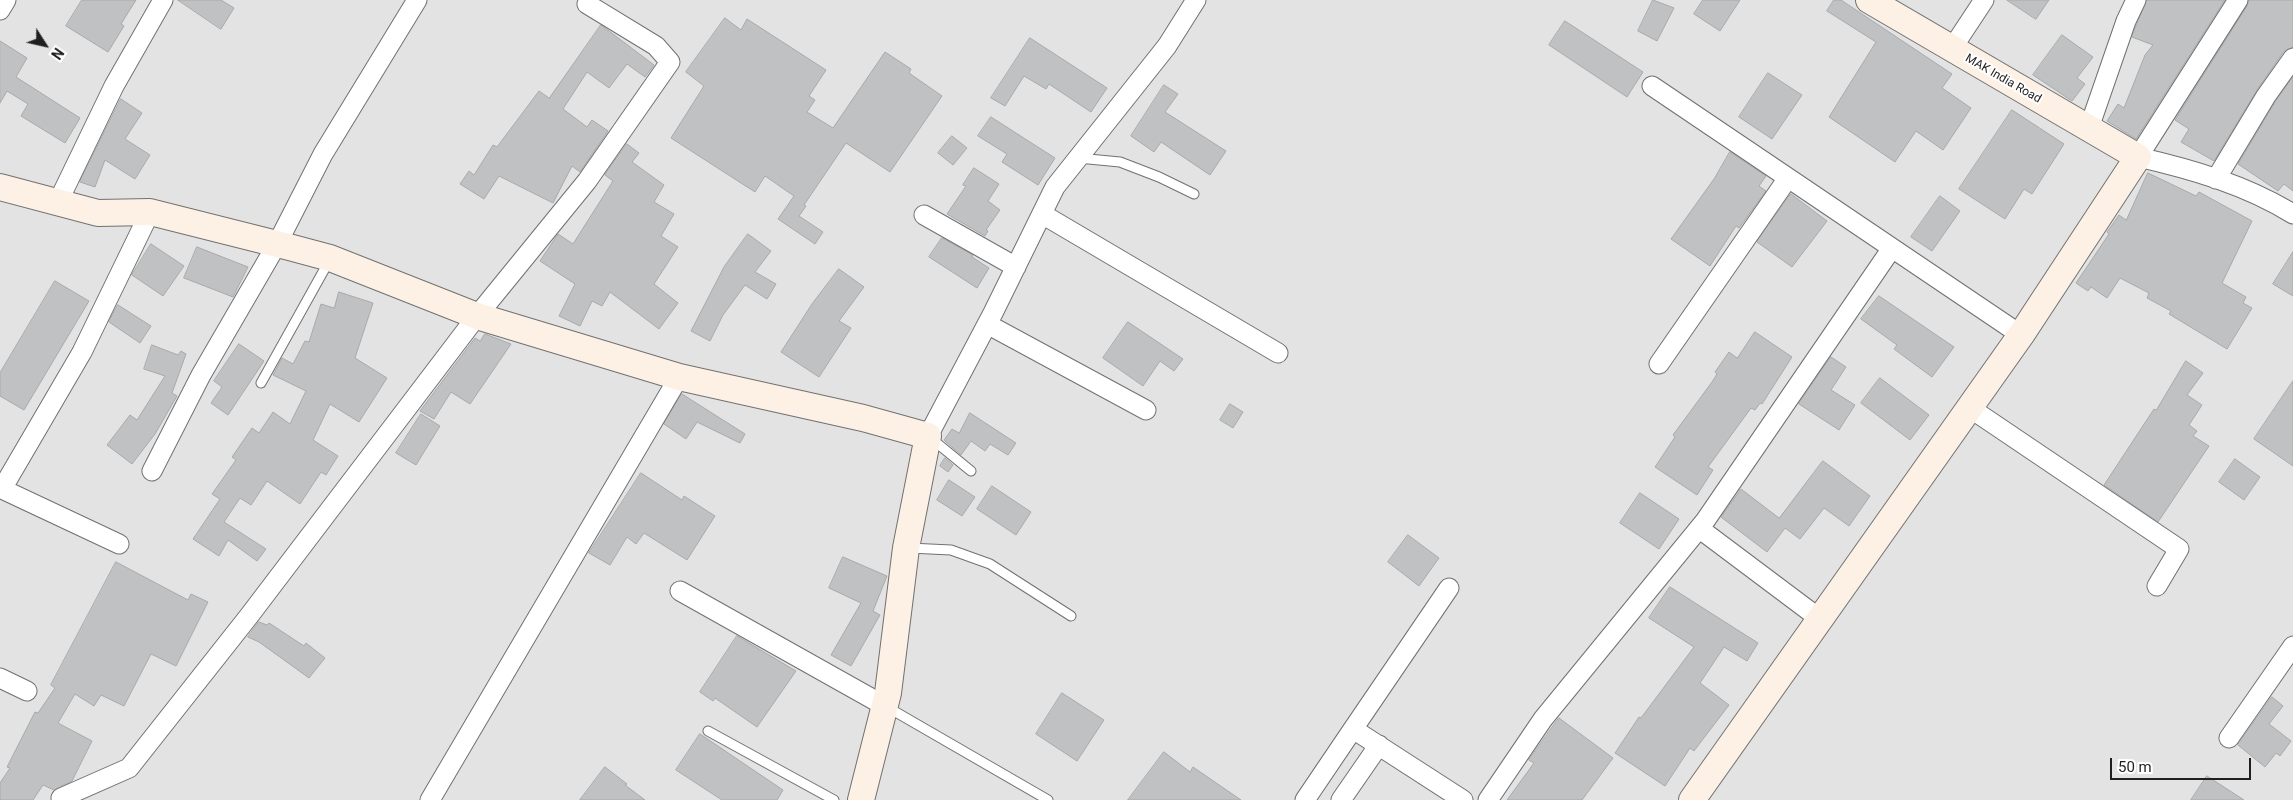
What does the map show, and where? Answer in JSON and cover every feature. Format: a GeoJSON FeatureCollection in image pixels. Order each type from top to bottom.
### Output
{"type":"FeatureCollection","features":[{"type":"Feature","properties":{"kind":"street"},"geometry":{"type":"LineString","coordinates":[[0,10],[6,0]]}},
{"type":"Feature","properties":{"kind":"street"},"geometry":{"type":"LineString","coordinates":[[58,202],[114,86],[162,0]]}},
{"type":"Feature","properties":{"kind":"street"},"geometry":{"type":"LineString","coordinates":[[152,471],[201,375],[277,244],[323,154],[417,0]]}},
{"type":"Feature","properties":{"kind":"street"},"geometry":{"type":"LineString","coordinates":[[61,798],[129,768],[249,616],[477,316],[587,181],[670,62],[656,46],[587,4],[589,0]]}},
{"type":"Feature","properties":{"kind":"street"},"geometry":{"type":"LineString","coordinates":[[862,800],[885,706],[906,548],[927,440],[1055,187],[1167,46],[1196,0]]}},
{"type":"Feature","properties":{"kind":"street","name":"MAK India Road"},"geometry":{"type":"LineString","coordinates":[[1869,0],[1951,50],[2138,158]]}},
{"type":"Feature","properties":{"kind":"street"},"geometry":{"type":"LineString","coordinates":[[1951,50],[1984,0]]}},
{"type":"Feature","properties":{"kind":"street"},"geometry":{"type":"LineString","coordinates":[[2089,128],[2126,21],[2136,0]]}},
{"type":"Feature","properties":{"kind":"street"},"geometry":{"type":"LineString","coordinates":[[1692,800],[2021,335],[2138,158],[2238,0]]}},
{"type":"Feature","properties":{"kind":"street"},"geometry":{"type":"LineString","coordinates":[[2216,179],[2266,96],[2293,58]]}},
{"type":"Feature","properties":{"kind":"street"},"geometry":{"type":"LineString","coordinates":[[1652,86],[2021,335]]}},
{"type":"Feature","properties":{"kind":"street"},"geometry":{"type":"LineString","coordinates":[[2138,158],[2184,168],[2216,179],[2278,205],[2293,214]]}},
{"type":"Feature","properties":{"kind":"street"},"geometry":{"type":"LineString","coordinates":[[1659,364],[1788,178]]}},
{"type":"Feature","properties":{"kind":"street"},"geometry":{"type":"LineString","coordinates":[[0,186],[98,213],[150,212],[330,258],[477,316],[679,377],[854,415],[927,440]]}},
{"type":"Feature","properties":{"kind":"street"},"geometry":{"type":"LineString","coordinates":[[119,544],[1,490],[82,352],[150,212]]}},
{"type":"Feature","properties":{"kind":"street"},"geometry":{"type":"LineString","coordinates":[[1042,214],[1278,353]]}},
{"type":"Feature","properties":{"kind":"street"},"geometry":{"type":"LineString","coordinates":[[924,215],[1016,267]]}},
{"type":"Feature","properties":{"kind":"street"},"geometry":{"type":"LineString","coordinates":[[1488,800],[1543,719],[1700,529],[1892,248]]}},
{"type":"Feature","properties":{"kind":"street"},"geometry":{"type":"LineString","coordinates":[[987,324],[1146,410]]}},
{"type":"Feature","properties":{"kind":"street"},"geometry":{"type":"LineString","coordinates":[[430,800],[679,377]]}},
{"type":"Feature","properties":{"kind":"street"},"geometry":{"type":"LineString","coordinates":[[1970,408],[2179,549],[2157,586]]}},
{"type":"Feature","properties":{"kind":"street"},"geometry":{"type":"LineString","coordinates":[[1700,529],[1820,619]]}},
{"type":"Feature","properties":{"kind":"street"},"geometry":{"type":"LineString","coordinates":[[1305,800],[1449,588]]}},
{"type":"Feature","properties":{"kind":"street"},"geometry":{"type":"LineString","coordinates":[[680,591],[885,706]]}},
{"type":"Feature","properties":{"kind":"street"},"geometry":{"type":"LineString","coordinates":[[2229,738],[2293,646]]}},
{"type":"Feature","properties":{"kind":"street"},"geometry":{"type":"LineString","coordinates":[[0,678],[27,691]]}},
{"type":"Feature","properties":{"kind":"street"},"geometry":{"type":"LineString","coordinates":[[1353,730],[1463,800]]}},
{"type":"Feature","properties":{"kind":"street"},"geometry":{"type":"LineString","coordinates":[[1342,800],[1379,745]]}},
{"type":"Feature","properties":{"kind":"lane"},"geometry":{"type":"LineString","coordinates":[[1078,158],[1120,162],[1159,176],[1194,194]]}},
{"type":"Feature","properties":{"kind":"lane"},"geometry":{"type":"LineString","coordinates":[[261,383],[330,258]]}},
{"type":"Feature","properties":{"kind":"lane"},"geometry":{"type":"LineString","coordinates":[[927,440],[938,444],[971,471]]}},
{"type":"Feature","properties":{"kind":"lane"},"geometry":{"type":"LineString","coordinates":[[906,548],[951,550],[990,564],[1071,616]]}},
{"type":"Feature","properties":{"kind":"lane"},"geometry":{"type":"LineString","coordinates":[[885,706],[1048,800]]}},
{"type":"Feature","properties":{"kind":"lane"},"geometry":{"type":"LineString","coordinates":[[708,731],[834,800]]}},
{"type":"Feature","properties":{"kind":"building"},"geometry":{"type":"Polygon","coordinates":[[[82,0],[136,0],[121,24],[124,26],[108,52],[66,26],[82,0]]]}},
{"type":"Feature","properties":{"kind":"building"},"geometry":{"type":"Polygon","coordinates":[[[178,0],[221,0],[234,8],[221,29],[178,0]]]}},
{"type":"Feature","properties":{"kind":"building"},"geometry":{"type":"Polygon","coordinates":[[[1653,0],[1674,8],[1657,41],[1638,31],[1653,0]]]}},
{"type":"Feature","properties":{"kind":"building"},"geometry":{"type":"Polygon","coordinates":[[[1703,0],[1740,0],[1720,31],[1694,14],[1703,0]]]}},
{"type":"Feature","properties":{"kind":"building"},"geometry":{"type":"Polygon","coordinates":[[[1834,0],[1841,0],[1952,74],[1942,88],[1971,108],[1943,150],[1916,131],[1895,162],[1829,117],[1876,42],[1827,11],[1834,0]]]}},
{"type":"Feature","properties":{"kind":"building"},"geometry":{"type":"Polygon","coordinates":[[[2007,0],[2049,0],[2036,19],[2007,0]]]}},
{"type":"Feature","properties":{"kind":"building"},"geometry":{"type":"Polygon","coordinates":[[[2147,0],[2225,0],[2136,139],[2107,121],[2118,104],[2124,108],[2145,55],[2153,45],[2132,37],[2147,0]]]}},
{"type":"Feature","properties":{"kind":"building"},"geometry":{"type":"Polygon","coordinates":[[[2249,0],[2293,0],[2293,47],[2284,51],[2257,90],[2214,161],[2181,142],[2189,129],[2175,120],[2249,0]]]}},
{"type":"Feature","properties":{"kind":"building"},"geometry":{"type":"Polygon","coordinates":[[[725,18],[741,30],[747,19],[826,70],[809,96],[815,100],[807,112],[833,128],[885,52],[911,69],[909,73],[942,96],[890,172],[846,143],[804,205],[806,206],[799,216],[823,232],[815,244],[778,219],[794,196],[765,176],[755,192],[671,138],[704,86],[686,72],[725,18]]]}},
{"type":"Feature","properties":{"kind":"building"},"geometry":{"type":"Polygon","coordinates":[[[1565,21],[1643,72],[1627,97],[1549,45],[1565,21]]]}},
{"type":"Feature","properties":{"kind":"building"},"geometry":{"type":"Polygon","coordinates":[[[601,25],[654,65],[645,77],[627,64],[609,88],[587,72],[563,109],[587,127],[592,120],[608,131],[580,172],[572,166],[553,203],[499,176],[484,199],[460,184],[469,171],[474,175],[493,145],[497,147],[539,91],[549,98],[601,25]]]}},
{"type":"Feature","properties":{"kind":"building"},"geometry":{"type":"Polygon","coordinates":[[[2062,35],[2093,57],[2077,78],[2085,84],[2072,101],[2033,75],[2062,35]]]}},
{"type":"Feature","properties":{"kind":"building"},"geometry":{"type":"Polygon","coordinates":[[[1030,38],[1107,88],[1091,112],[1049,84],[1046,89],[1024,76],[1005,106],[991,98],[1030,38]]]}},
{"type":"Feature","properties":{"kind":"building"},"geometry":{"type":"Polygon","coordinates":[[[0,41],[27,58],[16,77],[80,118],[65,143],[21,116],[28,104],[7,91],[0,103],[0,41]]]}},
{"type":"Feature","properties":{"kind":"building"},"geometry":{"type":"Polygon","coordinates":[[[1768,73],[1802,95],[1772,139],[1739,117],[1768,73]]]}},
{"type":"Feature","properties":{"kind":"building"},"geometry":{"type":"Polygon","coordinates":[[[2293,77],[2293,191],[2284,184],[2278,191],[2238,164],[2275,102],[2293,77]]]}},
{"type":"Feature","properties":{"kind":"building"},"geometry":{"type":"Polygon","coordinates":[[[1164,85],[1178,94],[1165,112],[1226,151],[1210,175],[1161,142],[1154,152],[1131,136],[1164,85]]]}},
{"type":"Feature","properties":{"kind":"building"},"geometry":{"type":"Polygon","coordinates":[[[121,99],[142,113],[125,139],[150,155],[135,179],[105,160],[95,187],[80,182],[121,99]]]}},
{"type":"Feature","properties":{"kind":"building"},"geometry":{"type":"Polygon","coordinates":[[[2012,110],[2064,144],[2032,194],[2024,189],[2005,219],[1959,189],[2012,110]]]}},
{"type":"Feature","properties":{"kind":"building"},"geometry":{"type":"Polygon","coordinates":[[[991,117],[1055,158],[1038,185],[1002,162],[1007,154],[978,136],[991,117]]]}},
{"type":"Feature","properties":{"kind":"building"},"geometry":{"type":"Polygon","coordinates":[[[952,136],[967,148],[953,165],[938,153],[952,136]]]}},
{"type":"Feature","properties":{"kind":"building"},"geometry":{"type":"Polygon","coordinates":[[[627,144],[639,153],[632,162],[664,185],[654,202],[674,214],[661,236],[678,247],[654,284],[678,303],[659,329],[610,292],[602,306],[592,301],[580,326],[559,316],[575,284],[540,261],[558,234],[573,244],[613,181],[605,175],[627,144]]]}},
{"type":"Feature","properties":{"kind":"building"},"geometry":{"type":"Polygon","coordinates":[[[1730,152],[1766,176],[1759,186],[1766,191],[1739,228],[1736,226],[1710,266],[1671,239],[1714,179],[1730,152]]]}},
{"type":"Feature","properties":{"kind":"building"},"geometry":{"type":"Polygon","coordinates":[[[974,168],[999,184],[988,201],[1000,210],[986,230],[988,231],[985,236],[947,214],[966,186],[963,185],[974,168]]]}},
{"type":"Feature","properties":{"kind":"building"},"geometry":{"type":"Polygon","coordinates":[[[2148,173],[2196,196],[2199,192],[2252,221],[2222,283],[2246,297],[2243,303],[2252,308],[2227,349],[2169,314],[2171,311],[2147,298],[2149,293],[2120,278],[2107,298],[2091,287],[2088,291],[2076,283],[2109,234],[2107,232],[2119,215],[2126,220],[2148,173]]]}},
{"type":"Feature","properties":{"kind":"building"},"geometry":{"type":"Polygon","coordinates":[[[1791,194],[1827,221],[1792,267],[1757,242],[1791,194]]]}},
{"type":"Feature","properties":{"kind":"building"},"geometry":{"type":"Polygon","coordinates":[[[1940,196],[1960,211],[1932,251],[1911,237],[1940,196]]]}},
{"type":"Feature","properties":{"kind":"building"},"geometry":{"type":"Polygon","coordinates":[[[748,234],[771,251],[755,272],[776,284],[767,299],[745,285],[723,315],[710,341],[691,331],[724,267],[748,234]]]}},
{"type":"Feature","properties":{"kind":"building"},"geometry":{"type":"Polygon","coordinates":[[[942,238],[973,255],[972,257],[989,268],[977,288],[929,257],[942,238]]]}},
{"type":"Feature","properties":{"kind":"building"},"geometry":{"type":"Polygon","coordinates":[[[151,244],[184,266],[163,296],[132,275],[151,244]]]}},
{"type":"Feature","properties":{"kind":"building"},"geometry":{"type":"Polygon","coordinates":[[[197,247],[248,267],[233,297],[184,278],[197,247]]]}},
{"type":"Feature","properties":{"kind":"building"},"geometry":{"type":"Polygon","coordinates":[[[2293,252],[2293,296],[2273,284],[2293,252]]]}},
{"type":"Feature","properties":{"kind":"building"},"geometry":{"type":"Polygon","coordinates":[[[839,269],[864,287],[839,321],[851,328],[819,377],[781,352],[812,304],[839,269]]]}},
{"type":"Feature","properties":{"kind":"building"},"geometry":{"type":"Polygon","coordinates":[[[55,281],[89,301],[24,410],[0,396],[0,373],[55,281]]]}},
{"type":"Feature","properties":{"kind":"building"},"geometry":{"type":"Polygon","coordinates":[[[339,292],[373,303],[355,358],[387,378],[359,422],[330,404],[313,440],[338,456],[326,475],[321,472],[300,504],[267,481],[251,505],[240,498],[224,522],[266,549],[257,561],[228,540],[219,556],[193,539],[220,499],[212,494],[236,460],[232,457],[252,428],[259,433],[273,412],[290,424],[306,391],[273,375],[282,358],[293,364],[305,341],[309,342],[321,304],[334,308],[339,292]]]}},
{"type":"Feature","properties":{"kind":"building"},"geometry":{"type":"Polygon","coordinates":[[[1879,296],[1954,347],[1932,377],[1894,349],[1897,345],[1861,319],[1879,296]]]}},
{"type":"Feature","properties":{"kind":"building"},"geometry":{"type":"Polygon","coordinates":[[[118,305],[151,326],[140,343],[109,322],[118,305]]]}},
{"type":"Feature","properties":{"kind":"building"},"geometry":{"type":"Polygon","coordinates":[[[1128,322],[1183,359],[1174,371],[1160,361],[1143,386],[1103,358],[1128,322]]]}},
{"type":"Feature","properties":{"kind":"building"},"geometry":{"type":"Polygon","coordinates":[[[1755,332],[1792,357],[1762,404],[1760,403],[1755,410],[1751,408],[1708,467],[1713,470],[1697,495],[1655,467],[1675,437],[1673,435],[1712,382],[1717,374],[1715,372],[1729,352],[1737,358],[1755,332]]]}},
{"type":"Feature","properties":{"kind":"building"},"geometry":{"type":"Polygon","coordinates":[[[485,334],[511,344],[470,404],[451,392],[434,419],[420,411],[475,338],[480,341],[485,334]]]}},
{"type":"Feature","properties":{"kind":"building"},"geometry":{"type":"Polygon","coordinates":[[[239,344],[264,361],[228,415],[211,403],[222,387],[214,381],[239,344]]]}},
{"type":"Feature","properties":{"kind":"building"},"geometry":{"type":"Polygon","coordinates":[[[152,345],[178,355],[181,351],[186,354],[172,393],[177,396],[155,434],[132,464],[107,445],[130,415],[137,420],[165,376],[144,369],[152,345]]]}},
{"type":"Feature","properties":{"kind":"building"},"geometry":{"type":"Polygon","coordinates":[[[1831,357],[1846,367],[1831,390],[1855,405],[1839,430],[1799,404],[1831,357]]]}},
{"type":"Feature","properties":{"kind":"building"},"geometry":{"type":"Polygon","coordinates":[[[2186,361],[2203,373],[2187,395],[2202,405],[2189,425],[2197,431],[2193,436],[2209,446],[2158,522],[2104,485],[2154,409],[2156,410],[2186,361]]]}},
{"type":"Feature","properties":{"kind":"building"},"geometry":{"type":"Polygon","coordinates":[[[1880,378],[1929,415],[1910,440],[1861,403],[1880,378]]]}},
{"type":"Feature","properties":{"kind":"building"},"geometry":{"type":"Polygon","coordinates":[[[2293,381],[2293,466],[2254,439],[2293,381]]]}},
{"type":"Feature","properties":{"kind":"building"},"geometry":{"type":"Polygon","coordinates":[[[682,394],[745,434],[740,443],[697,422],[686,439],[664,424],[682,394]]]}},
{"type":"Feature","properties":{"kind":"building"},"geometry":{"type":"Polygon","coordinates":[[[1230,404],[1243,412],[1233,428],[1220,420],[1230,404]]]}},
{"type":"Feature","properties":{"kind":"building"},"geometry":{"type":"Polygon","coordinates":[[[970,413],[1016,443],[1008,455],[990,444],[985,451],[971,441],[961,455],[944,440],[952,429],[959,433],[970,413]]]}},
{"type":"Feature","properties":{"kind":"building"},"geometry":{"type":"Polygon","coordinates":[[[421,414],[440,426],[416,465],[396,453],[421,414]]]}},
{"type":"Feature","properties":{"kind":"building"},"geometry":{"type":"Polygon","coordinates":[[[945,458],[953,465],[948,472],[940,466],[945,458]]]}},
{"type":"Feature","properties":{"kind":"building"},"geometry":{"type":"Polygon","coordinates":[[[2235,459],[2260,477],[2244,500],[2219,482],[2235,459]]]}},
{"type":"Feature","properties":{"kind":"building"},"geometry":{"type":"Polygon","coordinates":[[[1823,461],[1870,496],[1849,526],[1824,508],[1800,539],[1785,528],[1767,552],[1721,517],[1741,489],[1779,518],[1823,461]]]}},
{"type":"Feature","properties":{"kind":"building"},"geometry":{"type":"Polygon","coordinates":[[[641,473],[682,500],[684,496],[715,516],[687,560],[644,533],[636,544],[627,537],[610,565],[589,553],[641,473]]]}},
{"type":"Feature","properties":{"kind":"building"},"geometry":{"type":"Polygon","coordinates":[[[949,480],[975,497],[962,516],[937,500],[949,480]]]}},
{"type":"Feature","properties":{"kind":"building"},"geometry":{"type":"Polygon","coordinates":[[[992,486],[1031,512],[1016,535],[977,509],[992,486]]]}},
{"type":"Feature","properties":{"kind":"building"},"geometry":{"type":"Polygon","coordinates":[[[1640,493],[1679,519],[1659,549],[1620,523],[1640,493]]]}},
{"type":"Feature","properties":{"kind":"building"},"geometry":{"type":"Polygon","coordinates":[[[1408,535],[1439,558],[1419,586],[1388,562],[1408,535]]]}},
{"type":"Feature","properties":{"kind":"building"},"geometry":{"type":"Polygon","coordinates":[[[843,557],[887,576],[873,611],[880,615],[851,666],[831,655],[861,603],[829,588],[843,557]]]}},
{"type":"Feature","properties":{"kind":"building"},"geometry":{"type":"Polygon","coordinates":[[[116,562],[188,600],[191,594],[208,602],[176,666],[151,654],[124,706],[101,695],[94,706],[75,694],[58,723],[92,741],[72,781],[54,790],[43,785],[33,800],[0,800],[0,783],[10,768],[7,767],[35,712],[38,713],[55,688],[51,685],[116,562]]]}},
{"type":"Feature","properties":{"kind":"building"},"geometry":{"type":"Polygon","coordinates":[[[1670,587],[1758,643],[1747,661],[1724,647],[1700,683],[1729,705],[1694,751],[1690,748],[1665,786],[1615,753],[1639,717],[1641,718],[1694,647],[1649,618],[1670,587]]]}},
{"type":"Feature","properties":{"kind":"building"},"geometry":{"type":"Polygon","coordinates":[[[259,622],[267,625],[269,623],[304,646],[306,643],[325,658],[309,678],[259,642],[248,637],[259,622]]]}},
{"type":"Feature","properties":{"kind":"building"},"geometry":{"type":"Polygon","coordinates":[[[737,636],[796,671],[757,727],[715,698],[713,701],[700,692],[737,636]]]}},
{"type":"Feature","properties":{"kind":"building"},"geometry":{"type":"Polygon","coordinates":[[[1062,693],[1104,720],[1077,761],[1036,734],[1062,693]]]}},
{"type":"Feature","properties":{"kind":"building"},"geometry":{"type":"Polygon","coordinates":[[[2272,697],[2283,706],[2269,724],[2291,741],[2280,756],[2276,753],[2265,767],[2238,745],[2272,697]]]}},
{"type":"Feature","properties":{"kind":"building"},"geometry":{"type":"Polygon","coordinates":[[[1559,718],[1613,758],[1582,800],[1507,800],[1534,763],[1529,760],[1559,718]]]}},
{"type":"Feature","properties":{"kind":"building"},"geometry":{"type":"Polygon","coordinates":[[[700,734],[783,790],[777,800],[722,800],[676,770],[700,734]]]}},
{"type":"Feature","properties":{"kind":"building"},"geometry":{"type":"Polygon","coordinates":[[[1164,752],[1190,772],[1193,767],[1241,800],[1128,800],[1164,752]]]}},
{"type":"Feature","properties":{"kind":"building"},"geometry":{"type":"Polygon","coordinates":[[[605,767],[627,784],[625,785],[645,800],[580,800],[605,767]]]}},
{"type":"Feature","properties":{"kind":"building"},"geometry":{"type":"Polygon","coordinates":[[[2207,776],[2244,800],[2191,800],[2207,776]]]}}]}
